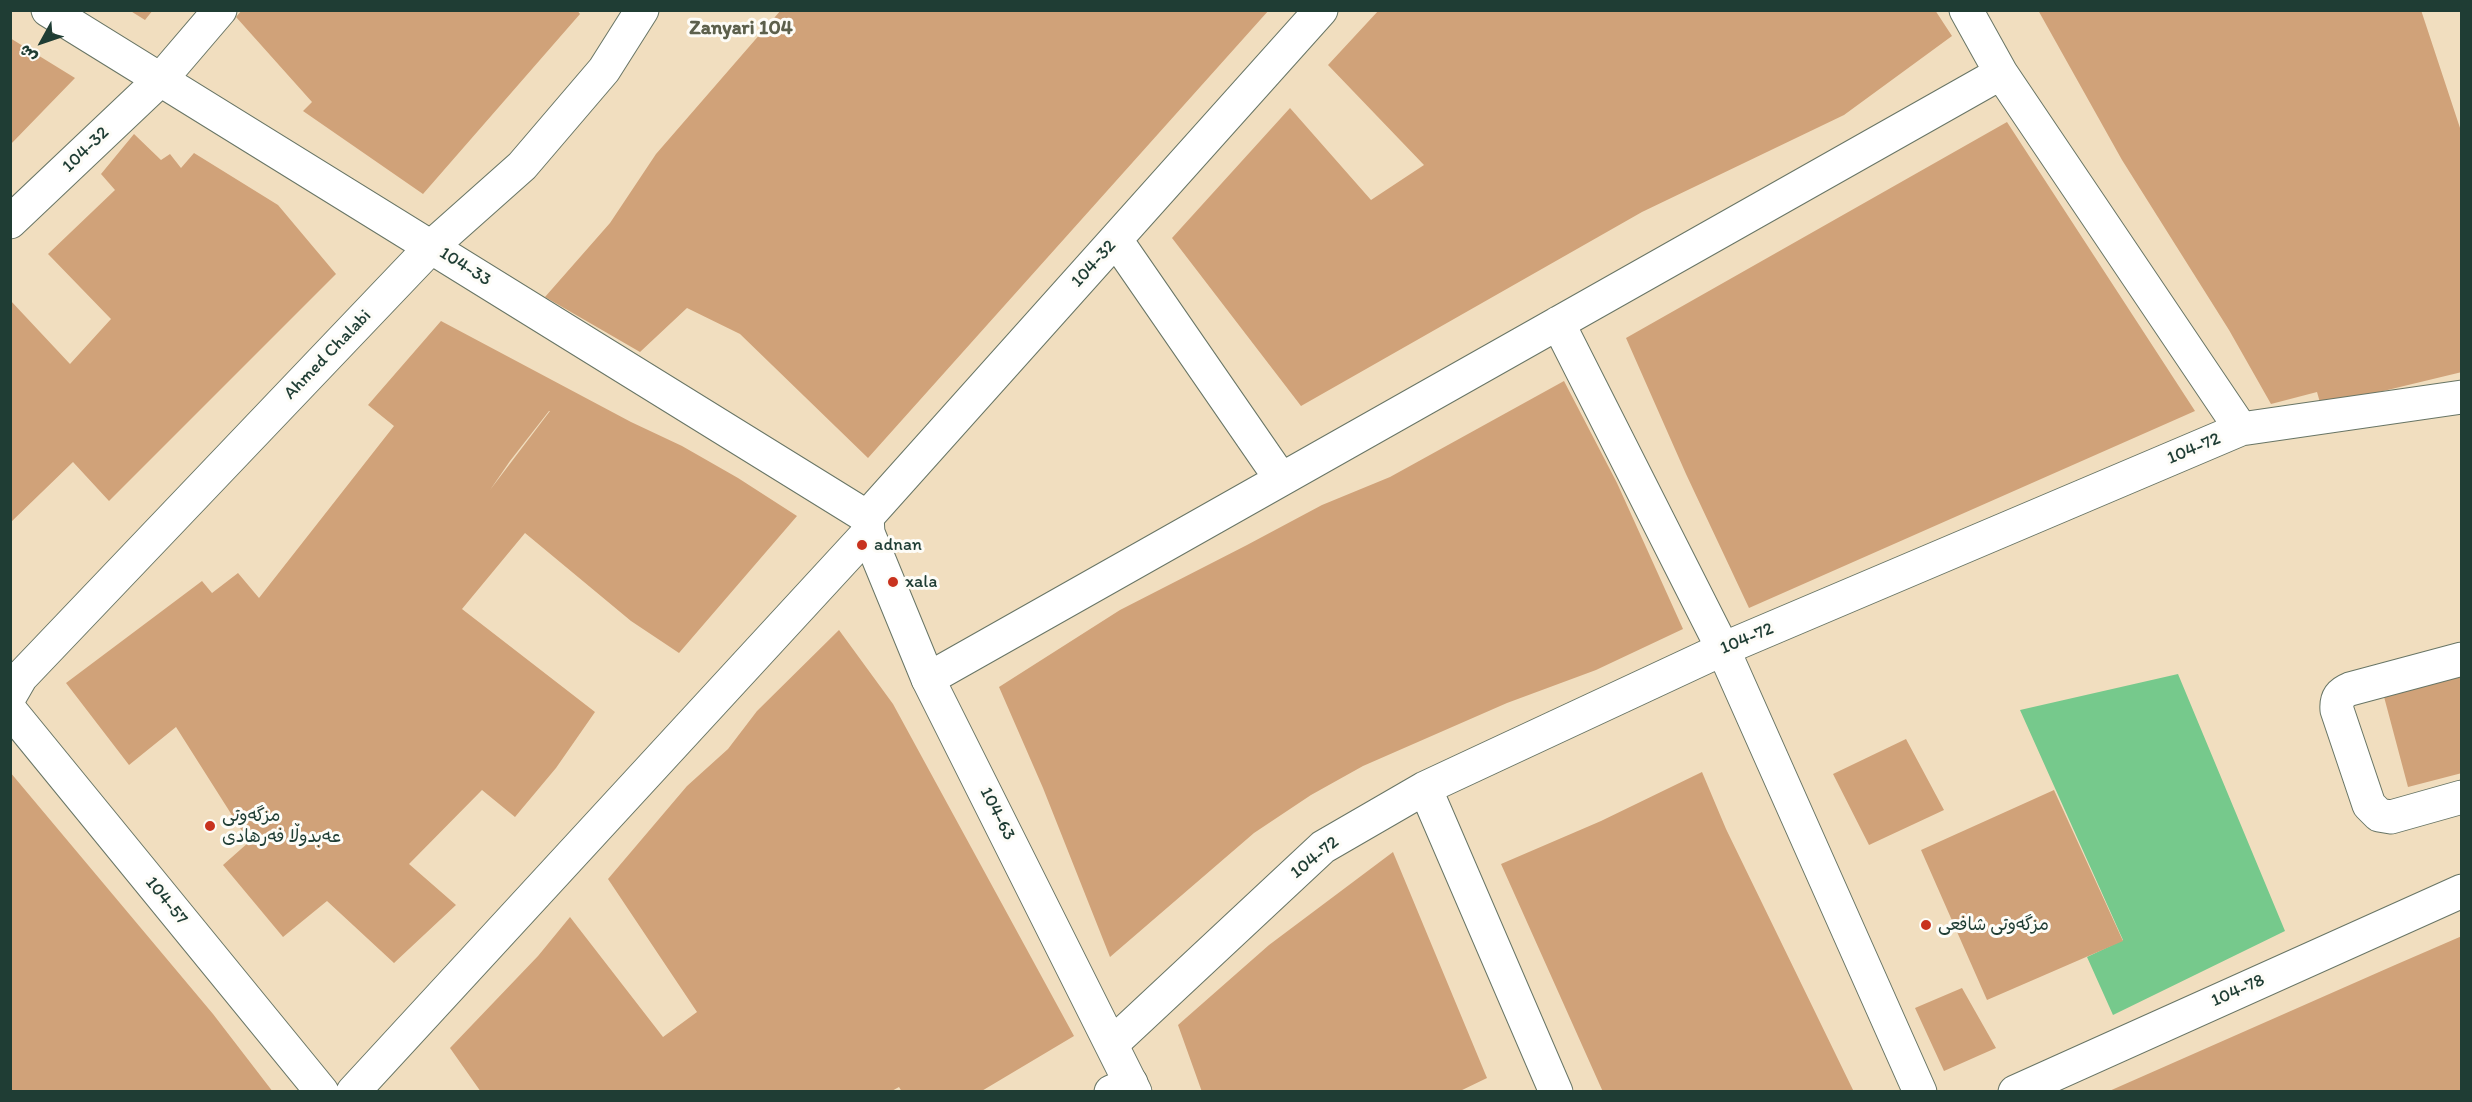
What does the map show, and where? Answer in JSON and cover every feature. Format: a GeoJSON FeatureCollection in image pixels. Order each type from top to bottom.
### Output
{"type":"FeatureCollection","features":[{"type":"Feature","properties":{"kind":"street","name":"104-33"},"geometry":{"type":"LineString","coordinates":[[48,10],[432,246],[867,525]]}},
{"type":"Feature","properties":{"kind":"street","name":"104-32"},"geometry":{"type":"LineString","coordinates":[[10,222],[161,79],[220,10]]}},
{"type":"Feature","properties":{"kind":"street","name":"Ahmed Chalabi"},"geometry":{"type":"LineString","coordinates":[[14,679],[432,246],[522,166],[604,70],[642,10]]}},
{"type":"Feature","properties":{"kind":"street","name":"104-32"},"geometry":{"type":"LineString","coordinates":[[353,1092],[867,525],[1321,10]]}},
{"type":"Feature","properties":{"kind":"street"},"geometry":{"type":"LineString","coordinates":[[1966,10],[2001,73],[2241,429]]}},
{"type":"Feature","properties":{"kind":"street"},"geometry":{"type":"LineString","coordinates":[[928,679],[2001,73]]}},
{"type":"Feature","properties":{"kind":"street"},"geometry":{"type":"LineString","coordinates":[[1116,240],[1281,479]]}},
{"type":"Feature","properties":{"kind":"street"},"geometry":{"type":"LineString","coordinates":[[1558,323],[1723,649],[1920,1092]]}},
{"type":"Feature","properties":{"kind":"street","name":"104-72"},"geometry":{"type":"LineString","coordinates":[[1113,1043],[1323,847],[1425,788],[1723,649],[2241,429],[2462,397]]}},
{"type":"Feature","properties":{"kind":"street","name":"104-63"},"geometry":{"type":"LineString","coordinates":[[867,525],[928,679],[1113,1043],[1126,1089]]}},
{"type":"Feature","properties":{"kind":"street"},"geometry":{"type":"LineString","coordinates":[[2462,659],[2350,689],[2339,696],[2337,703],[2337,710],[2369,805],[2379,815],[2391,817],[2462,797]]}},
{"type":"Feature","properties":{"kind":"street","name":"104-57"},"geometry":{"type":"LineString","coordinates":[[10,710],[322,1092]]}},
{"type":"Feature","properties":{"kind":"street"},"geometry":{"type":"LineString","coordinates":[[1425,788],[1549,1090]]}},
{"type":"Feature","properties":{"kind":"street","name":"104-78"},"geometry":{"type":"LineString","coordinates":[[2014,1092],[2462,891]]}},
{"type":"Feature","properties":{"kind":"green space"},"geometry":{"type":"Polygon","coordinates":[[[2178,674],[2285,931],[2113,1015],[2087,957],[2123,940],[2020,710],[2178,674]]]}},
{"type":"Feature","properties":{"kind":"building"},"geometry":{"type":"Polygon","coordinates":[[[129,10],[153,10],[145,20],[129,10]]]}},
{"type":"Feature","properties":{"kind":"building"},"geometry":{"type":"Polygon","coordinates":[[[242,10],[577,10],[580,14],[423,194],[303,111],[312,102],[236,17],[242,10]]]}},
{"type":"Feature","properties":{"kind":"building"},"geometry":{"type":"Polygon","coordinates":[[[781,10],[1269,10],[868,458],[740,334],[687,308],[640,352],[545,297],[610,223],[656,154],[781,10]]]}},
{"type":"Feature","properties":{"kind":"building"},"geometry":{"type":"Polygon","coordinates":[[[1379,10],[1935,10],[1952,36],[1844,115],[1642,212],[1301,406],[1172,238],[1290,108],[1371,200],[1424,165],[1328,65],[1379,10]]]}},
{"type":"Feature","properties":{"kind":"building"},"geometry":{"type":"Polygon","coordinates":[[[2038,10],[2421,10],[2462,134],[2462,372],[2321,406],[2317,392],[2271,404],[2229,330],[2122,160],[2038,10]]]}},
{"type":"Feature","properties":{"kind":"building"},"geometry":{"type":"Polygon","coordinates":[[[10,38],[75,78],[10,145],[10,38]]]}},
{"type":"Feature","properties":{"kind":"building"},"geometry":{"type":"Polygon","coordinates":[[[2007,122],[2195,411],[1749,608],[1626,338],[2007,122]]]}},
{"type":"Feature","properties":{"kind":"building"},"geometry":{"type":"Polygon","coordinates":[[[134,134],[161,160],[170,154],[181,168],[194,153],[278,205],[336,274],[109,501],[73,462],[10,523],[10,300],[70,364],[111,319],[48,254],[115,190],[101,174],[134,134]]]}},
{"type":"Feature","properties":{"kind":"building"},"geometry":{"type":"Polygon","coordinates":[[[441,321],[631,422],[682,446],[797,516],[679,653],[631,621],[525,533],[462,609],[595,712],[556,768],[515,817],[482,790],[409,864],[456,905],[394,963],[327,901],[283,937],[223,865],[249,842],[176,727],[129,765],[66,683],[202,581],[212,593],[238,573],[259,598],[394,426],[368,405],[441,321]],[[550,411],[510,461],[490,490],[550,411]]]}},
{"type":"Feature","properties":{"kind":"building"},"geometry":{"type":"Polygon","coordinates":[[[1564,381],[1617,483],[1683,629],[1596,670],[1507,703],[1363,766],[1311,795],[1254,833],[1110,957],[1043,788],[999,687],[1120,610],[1322,505],[1390,477],[1564,381]]]}},
{"type":"Feature","properties":{"kind":"building"},"geometry":{"type":"Polygon","coordinates":[[[839,630],[893,704],[1074,1036],[980,1092],[902,1092],[899,1087],[890,1092],[481,1092],[450,1048],[538,956],[570,917],[663,1037],[697,1012],[608,879],[687,786],[728,749],[757,711],[839,630]]]}},
{"type":"Feature","properties":{"kind":"building"},"geometry":{"type":"Polygon","coordinates":[[[2462,672],[2462,773],[2408,787],[2383,693],[2462,672]]]}},
{"type":"Feature","properties":{"kind":"building"},"geometry":{"type":"Polygon","coordinates":[[[1906,739],[1944,810],[1869,845],[1833,774],[1906,739]]]}},
{"type":"Feature","properties":{"kind":"building"},"geometry":{"type":"Polygon","coordinates":[[[10,772],[213,1014],[273,1092],[10,1092],[10,772]]]}},
{"type":"Feature","properties":{"kind":"building"},"geometry":{"type":"Polygon","coordinates":[[[1702,772],[1726,829],[1854,1092],[1603,1092],[1501,864],[1601,821],[1702,772]]]}},
{"type":"Feature","properties":{"kind":"building"},"geometry":{"type":"Polygon","coordinates":[[[2054,790],[2123,941],[1987,1000],[1921,850],[2054,790]]]}},
{"type":"Feature","properties":{"kind":"building"},"geometry":{"type":"Polygon","coordinates":[[[1393,852],[1487,1078],[1458,1092],[1202,1092],[1178,1025],[1269,945],[1393,852]]]}},
{"type":"Feature","properties":{"kind":"building"},"geometry":{"type":"Polygon","coordinates":[[[2462,936],[2462,1092],[2107,1092],[2395,965],[2462,936]]]}},
{"type":"Feature","properties":{"kind":"building"},"geometry":{"type":"Polygon","coordinates":[[[1962,988],[1996,1048],[1944,1071],[1915,1008],[1962,988]]]}},
{"type":"Feature","properties":{"kind":"place","name":"adnan"},"geometry":{"type":"Point","coordinates":[862,545]}},
{"type":"Feature","properties":{"kind":"place","name":"xala"},"geometry":{"type":"Point","coordinates":[893,582]}},
{"type":"Feature","properties":{"kind":"place","name":"مزگەوتی عەبدوڵا فەرهادی"},"geometry":{"type":"Point","coordinates":[210,826]}},
{"type":"Feature","properties":{"kind":"place","name":"مزگەوتی شافعی"},"geometry":{"type":"Point","coordinates":[1926,925]}},
{"type":"Feature","properties":{"kind":"district","name":"Zanyari 104"},"geometry":{"type":"Point","coordinates":[741,29]}}]}
